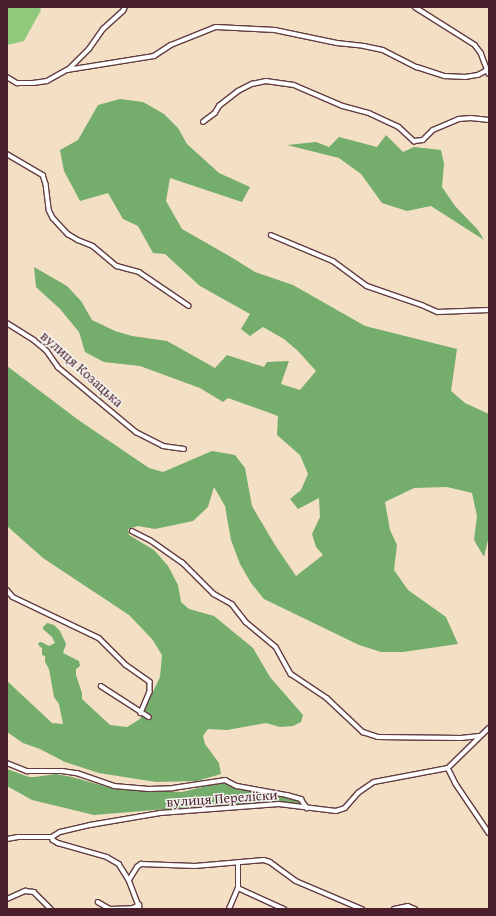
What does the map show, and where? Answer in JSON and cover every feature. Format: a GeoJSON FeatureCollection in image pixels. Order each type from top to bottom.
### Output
{"type":"FeatureCollection","features":[{"type":"Feature","properties":{"kind":"street"},"geometry":{"type":"LineString","coordinates":[[67,70],[88,49],[103,29],[123,11],[125,7]]}},
{"type":"Feature","properties":{"kind":"street"},"geometry":{"type":"LineString","coordinates":[[7,77],[17,83],[34,83],[47,80],[67,70],[154,56],[171,44],[216,26],[275,30],[337,43],[383,50],[417,67],[445,76],[465,77],[488,72],[481,53],[475,45],[415,7]]}},
{"type":"Feature","properties":{"kind":"street"},"geometry":{"type":"LineString","coordinates":[[204,122],[238,91],[252,84],[266,80],[294,85],[343,106],[369,113],[399,126],[414,141],[422,140],[433,130],[459,119],[471,118],[489,120]]}},
{"type":"Feature","properties":{"kind":"street"},"geometry":{"type":"LineString","coordinates":[[7,154],[43,175],[46,184],[49,210],[53,218],[68,234],[93,246],[117,266],[139,272],[190,306]]}},
{"type":"Feature","properties":{"kind":"street"},"geometry":{"type":"LineString","coordinates":[[271,235],[333,261],[366,286],[438,312],[489,310]]}},
{"type":"Feature","properties":{"kind":"street","name":"вулиця Козацька"},"geometry":{"type":"LineString","coordinates":[[7,323],[38,343],[54,359],[58,366],[136,432],[163,446],[184,449]]}},
{"type":"Feature","properties":{"kind":"street"},"geometry":{"type":"LineString","coordinates":[[132,531],[150,540],[182,562],[214,594],[232,604],[246,622],[276,647],[291,674],[327,698],[352,724],[363,732],[378,737],[456,738],[480,736]]}},
{"type":"Feature","properties":{"kind":"street"},"geometry":{"type":"LineString","coordinates":[[7,590],[14,596],[99,638],[126,665],[150,682],[150,692],[141,713]]}},
{"type":"Feature","properties":{"kind":"street"},"geometry":{"type":"LineString","coordinates":[[101,686],[149,717]]}},
{"type":"Feature","properties":{"kind":"street"},"geometry":{"type":"LineString","coordinates":[[489,728],[448,768],[456,784],[489,833]]}},
{"type":"Feature","properties":{"kind":"street"},"geometry":{"type":"LineString","coordinates":[[7,763],[27,771],[62,771],[76,773],[114,786],[149,789],[173,788],[225,780],[237,786],[288,795],[301,799],[307,808]]}},
{"type":"Feature","properties":{"kind":"street","name":"вулиця Переліски"},"geometry":{"type":"LineString","coordinates":[[52,837],[60,832],[90,825],[160,813],[279,804],[336,811],[345,808],[358,793],[374,782],[448,768]]}},
{"type":"Feature","properties":{"kind":"street"},"geometry":{"type":"LineString","coordinates":[[7,839],[52,837],[53,840],[58,843],[107,857],[115,861],[123,869],[129,880],[140,907],[110,908],[98,902]]}},
{"type":"Feature","properties":{"kind":"street"},"geometry":{"type":"LineString","coordinates":[[129,880],[137,867],[141,864],[195,866],[264,860],[270,862],[296,881],[362,909]]}},
{"type":"Feature","properties":{"kind":"street"},"geometry":{"type":"LineString","coordinates":[[229,909],[238,888],[238,863]]}},
{"type":"Feature","properties":{"kind":"street"},"geometry":{"type":"LineString","coordinates":[[238,888],[284,909]]}},
{"type":"Feature","properties":{"kind":"street"},"geometry":{"type":"LineString","coordinates":[[7,899],[25,891],[34,892],[51,909]]}},
{"type":"Feature","properties":{"kind":"street"},"geometry":{"type":"LineString","coordinates":[[394,909],[408,906],[415,909]]}},
{"type":"Feature","properties":{"kind":"green space"},"geometry":{"type":"Polygon","coordinates":[[[7,7],[40,7],[41,10],[24,41],[7,45],[7,7]]]}},
{"type":"Feature","properties":{"kind":"green space"},"geometry":{"type":"Polygon","coordinates":[[[120,99],[143,102],[164,114],[178,128],[187,144],[219,173],[250,187],[242,202],[170,178],[166,201],[182,229],[255,272],[293,285],[365,326],[457,349],[451,391],[465,403],[489,414],[489,536],[484,557],[474,540],[477,516],[472,493],[447,487],[414,488],[385,502],[390,530],[397,545],[394,570],[408,590],[446,617],[458,644],[403,652],[381,652],[359,645],[264,599],[251,583],[240,564],[231,540],[225,506],[214,487],[208,507],[193,521],[155,529],[138,526],[128,529],[129,535],[154,550],[168,566],[178,585],[181,602],[189,609],[214,616],[253,648],[270,677],[303,715],[301,722],[293,726],[280,727],[266,723],[227,730],[208,729],[203,736],[205,744],[219,763],[221,774],[197,781],[156,782],[99,773],[65,762],[40,749],[23,743],[7,732],[7,681],[52,723],[63,724],[59,704],[54,697],[49,669],[45,662],[45,656],[42,655],[42,648],[38,643],[41,642],[49,646],[55,643],[52,637],[43,629],[47,623],[54,625],[60,631],[66,644],[63,653],[79,661],[80,666],[76,669],[76,675],[82,693],[82,699],[110,725],[127,727],[140,719],[160,677],[162,655],[152,639],[129,615],[43,558],[7,526],[7,366],[77,419],[149,468],[163,472],[212,451],[235,455],[245,468],[252,506],[275,545],[296,576],[323,555],[316,547],[312,534],[320,517],[319,498],[298,509],[290,499],[301,490],[308,474],[300,455],[277,435],[278,416],[228,398],[223,402],[200,388],[140,366],[104,362],[85,352],[79,332],[60,309],[36,287],[34,267],[67,286],[81,301],[92,320],[115,331],[132,336],[167,341],[215,368],[227,355],[264,367],[267,362],[289,361],[281,384],[300,390],[316,371],[298,351],[284,339],[263,327],[250,336],[241,329],[250,314],[200,286],[165,254],[153,253],[138,226],[123,219],[108,193],[80,201],[64,171],[60,150],[78,140],[98,105],[120,99]]]}},
{"type":"Feature","properties":{"kind":"green space"},"geometry":{"type":"Polygon","coordinates":[[[386,135],[403,152],[414,147],[441,150],[444,164],[442,187],[455,206],[478,230],[484,240],[431,206],[407,211],[382,203],[361,174],[339,158],[287,145],[316,142],[329,147],[339,137],[377,147],[386,135]]]}},
{"type":"Feature","properties":{"kind":"green space"},"geometry":{"type":"Polygon","coordinates":[[[7,769],[29,777],[56,774],[115,789],[182,792],[223,782],[238,788],[299,799],[303,805],[282,803],[214,805],[94,815],[32,800],[7,786],[7,769]]]}}]}
